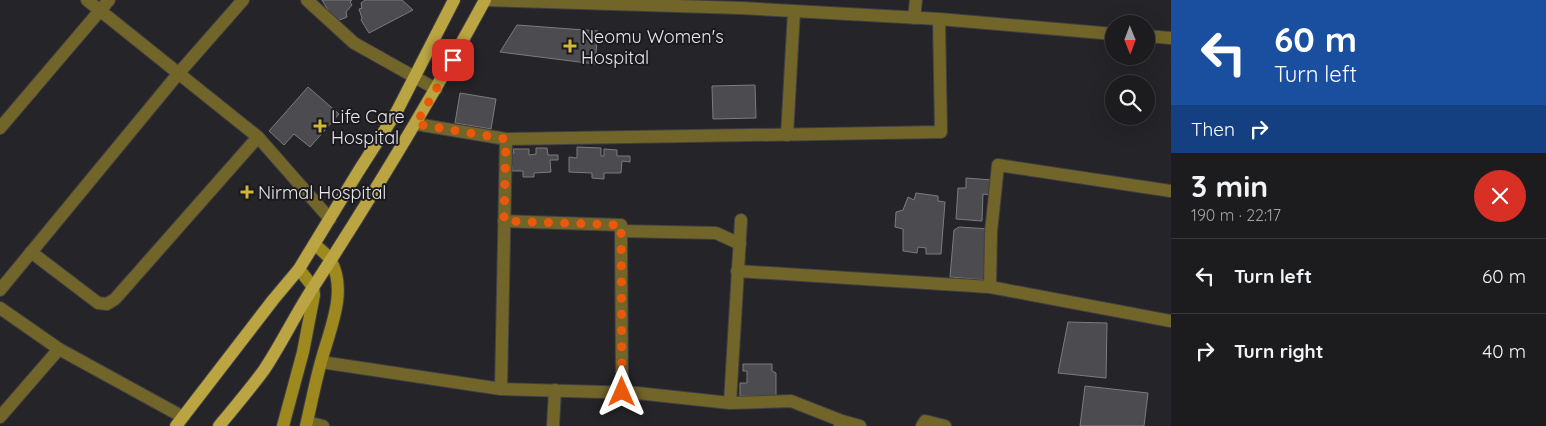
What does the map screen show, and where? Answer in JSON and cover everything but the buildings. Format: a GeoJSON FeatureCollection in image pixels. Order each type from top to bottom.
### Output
{"type":"FeatureCollection","features":[{"type":"Feature","properties":{"kind":"main road"},"geometry":{"type":"LineString","coordinates":[[180,422],[273,300],[299,270],[397,111],[454,0]]}},
{"type":"Feature","properties":{"kind":"main road"},"geometry":{"type":"LineString","coordinates":[[219,426],[263,372],[313,288],[416,124],[485,0]]}},
{"type":"Feature","properties":{"kind":"main road"},"geometry":{"type":"LineString","coordinates":[[306,424],[337,307],[337,281],[331,260],[315,245]]}},
{"type":"Feature","properties":{"kind":"main road"},"geometry":{"type":"LineString","coordinates":[[283,426],[303,352],[314,295],[313,288],[299,270]]}},
{"type":"Feature","properties":{"kind":"street"},"geometry":{"type":"LineString","coordinates":[[88,0],[258,137],[330,218]]}},
{"type":"Feature","properties":{"kind":"street"},"geometry":{"type":"LineString","coordinates":[[0,128],[109,0]]}},
{"type":"Feature","properties":{"kind":"street"},"geometry":{"type":"LineString","coordinates":[[0,290],[178,74],[243,0]]}},
{"type":"Feature","properties":{"kind":"street"},"geometry":{"type":"LineString","coordinates":[[307,0],[354,42],[436,89]]}},
{"type":"Feature","properties":{"kind":"street"},"geometry":{"type":"LineString","coordinates":[[485,0],[741,4],[794,11],[939,19],[1105,33]]}},
{"type":"Feature","properties":{"kind":"street"},"geometry":{"type":"LineString","coordinates":[[914,18],[916,0]]}},
{"type":"Feature","properties":{"kind":"street"},"geometry":{"type":"LineString","coordinates":[[787,135],[794,11]]}},
{"type":"Feature","properties":{"kind":"street"},"geometry":{"type":"LineString","coordinates":[[416,124],[506,139],[941,132],[939,19]]}},
{"type":"Feature","properties":{"kind":"street"},"geometry":{"type":"LineString","coordinates":[[1155,37],[1171,38]]}},
{"type":"Feature","properties":{"kind":"street"},"geometry":{"type":"LineString","coordinates":[[31,252],[98,303],[107,304],[115,299],[258,137]]}},
{"type":"Feature","properties":{"kind":"street"},"geometry":{"type":"LineString","coordinates":[[501,389],[506,139]]}},
{"type":"Feature","properties":{"kind":"street"},"geometry":{"type":"LineString","coordinates":[[990,287],[991,232],[998,165],[1171,191]]}},
{"type":"Feature","properties":{"kind":"street"},"geometry":{"type":"LineString","coordinates":[[730,403],[741,220]]}},
{"type":"Feature","properties":{"kind":"street"},"geometry":{"type":"LineString","coordinates":[[504,221],[621,225],[622,392]]}},
{"type":"Feature","properties":{"kind":"street"},"geometry":{"type":"LineString","coordinates":[[621,231],[716,233],[740,244]]}},
{"type":"Feature","properties":{"kind":"street"},"geometry":{"type":"LineString","coordinates":[[737,271],[990,287],[1052,304],[1171,322]]}},
{"type":"Feature","properties":{"kind":"street"},"geometry":{"type":"LineString","coordinates":[[0,308],[59,349],[180,422]]}},
{"type":"Feature","properties":{"kind":"street"},"geometry":{"type":"LineString","coordinates":[[0,416],[59,349]]}},
{"type":"Feature","properties":{"kind":"street"},"geometry":{"type":"LineString","coordinates":[[321,362],[501,389],[622,392],[730,403],[790,401],[841,424],[860,426]]}},
{"type":"Feature","properties":{"kind":"street"},"geometry":{"type":"LineString","coordinates":[[553,426],[555,390]]}},
{"type":"Feature","properties":{"kind":"street"},"geometry":{"type":"LineString","coordinates":[[922,426],[925,421],[945,426]]}},
{"type":"Feature","properties":{"kind":"street"},"geometry":{"type":"LineString","coordinates":[[306,424],[323,426]]}},
{"type":"Feature","properties":{"kind":"place","name":"Neomu Women's Hospital"},"geometry":{"type":"Point","coordinates":[570,46]}},
{"type":"Feature","properties":{"kind":"place","name":"Life Care Hospital"},"geometry":{"type":"Point","coordinates":[320,126]}},
{"type":"Feature","properties":{"kind":"place","name":"Nirmal Hospital"},"geometry":{"type":"Point","coordinates":[247,192]}},
{"type":"Feature","properties":{"kind":"route"},"geometry":{"type":"LineString","coordinates":[[453,60],[416,124],[506,139],[504,221],[621,225],[622,392]]}}]}
